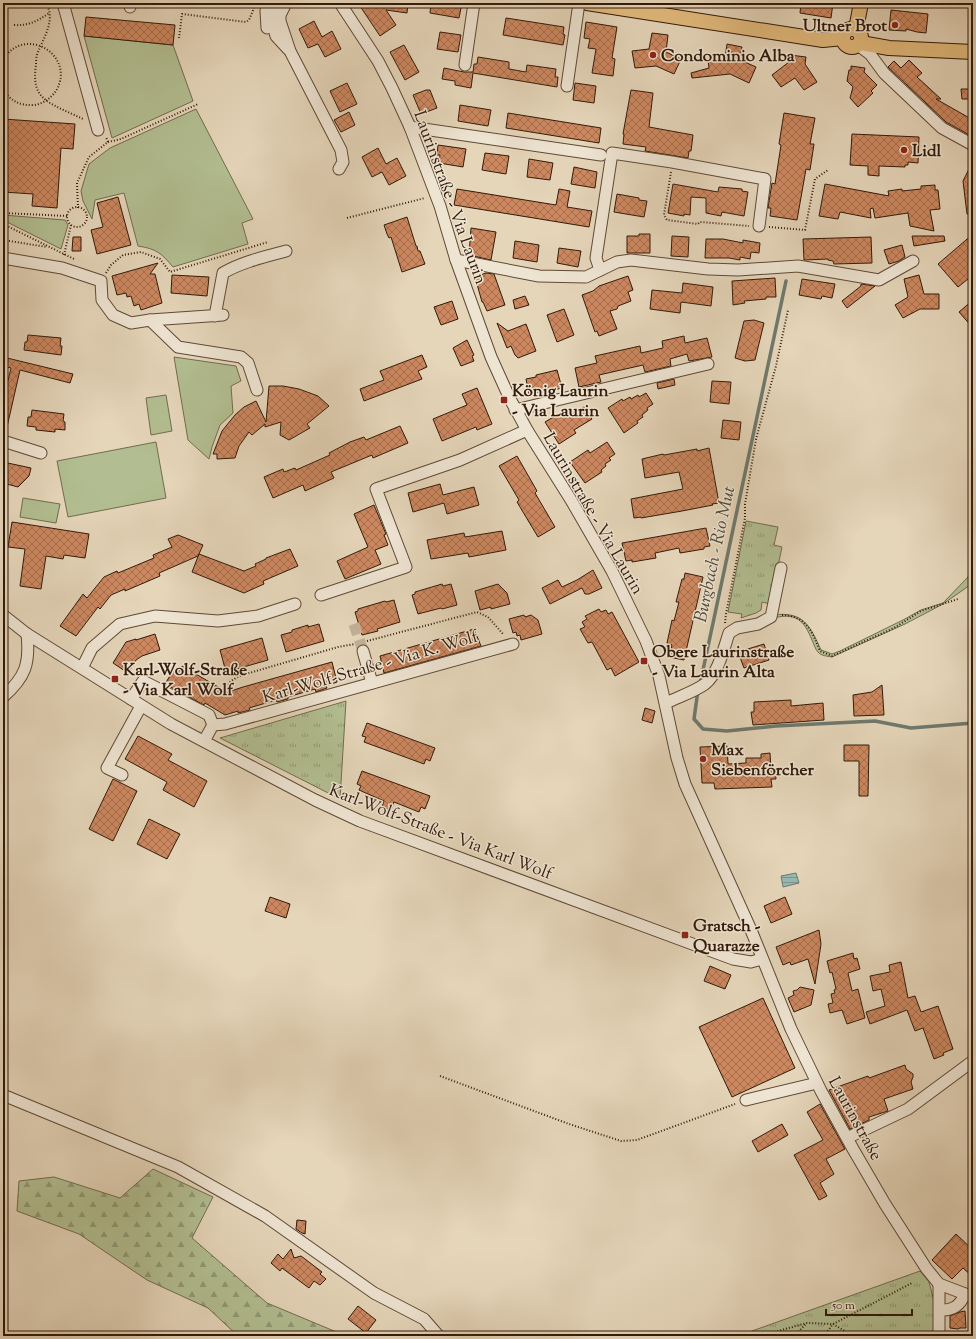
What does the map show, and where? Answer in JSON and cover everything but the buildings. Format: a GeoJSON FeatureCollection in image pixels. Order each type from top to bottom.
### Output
{"type":"FeatureCollection","features":[{"type":"Feature","properties":{"kind":"main road"},"geometry":{"type":"LineString","coordinates":[[587,3],[823,40],[843,38],[844,34],[851,29],[858,39],[889,48],[973,52]]}},
{"type":"Feature","properties":{"kind":"main road"},"geometry":{"type":"LineString","coordinates":[[858,39],[860,3]]}},
{"type":"Feature","properties":{"kind":"street"},"geometry":{"type":"LineString","coordinates":[[62,3],[98,130]]}},
{"type":"Feature","properties":{"kind":"street"},"geometry":{"type":"LineString","coordinates":[[267,3],[267,30]]}},
{"type":"Feature","properties":{"kind":"street"},"geometry":{"type":"LineString","coordinates":[[276,3],[272,22],[276,36],[290,51]]}},
{"type":"Feature","properties":{"kind":"street"},"geometry":{"type":"LineString","coordinates":[[286,3],[280,15],[280,22],[290,51],[341,150],[343,162],[339,169]]}},
{"type":"Feature","properties":{"kind":"street","name":"Laurinstraße - Via Laurin"},"geometry":{"type":"LineString","coordinates":[[340,3],[378,61],[410,127],[436,195],[456,260],[491,357],[515,410],[571,500],[612,571],[653,658],[666,702],[677,758],[685,784],[751,930],[762,959]]}},
{"type":"Feature","properties":{"kind":"street"},"geometry":{"type":"LineString","coordinates":[[465,65],[474,3]]}},
{"type":"Feature","properties":{"kind":"street"},"geometry":{"type":"LineString","coordinates":[[567,86],[579,3]]}},
{"type":"Feature","properties":{"kind":"street"},"geometry":{"type":"LineString","coordinates":[[858,39],[884,73],[942,128],[973,145]]}},
{"type":"Feature","properties":{"kind":"street"},"geometry":{"type":"LineString","coordinates":[[410,127],[601,155]]}},
{"type":"Feature","properties":{"kind":"street"},"geometry":{"type":"LineString","coordinates":[[600,270],[596,258],[612,154],[672,162],[765,179],[759,226]]}},
{"type":"Feature","properties":{"kind":"street"},"geometry":{"type":"LineString","coordinates":[[3,258],[62,268],[101,281],[102,300],[113,315],[131,323],[150,320],[219,315],[220,282],[223,273],[233,267],[286,251]]}},
{"type":"Feature","properties":{"kind":"street"},"geometry":{"type":"LineString","coordinates":[[456,260],[539,276],[586,277],[617,262],[631,260],[708,269],[738,270],[798,266],[879,280],[913,260]]}},
{"type":"Feature","properties":{"kind":"street"},"geometry":{"type":"LineString","coordinates":[[150,320],[178,347],[240,357],[248,363],[257,390]]}},
{"type":"Feature","properties":{"kind":"street"},"geometry":{"type":"LineString","coordinates":[[515,410],[708,364]]}},
{"type":"Feature","properties":{"kind":"street"},"geometry":{"type":"LineString","coordinates":[[321,595],[406,567],[376,489],[460,460],[527,430]]}},
{"type":"Feature","properties":{"kind":"street"},"geometry":{"type":"LineString","coordinates":[[3,440],[41,453]]}},
{"type":"Feature","properties":{"kind":"street"},"geometry":{"type":"LineString","coordinates":[[666,702],[705,684],[711,678],[721,658],[729,633],[737,628],[758,624],[771,617],[781,568]]}},
{"type":"Feature","properties":{"kind":"street"},"geometry":{"type":"LineString","coordinates":[[82,668],[92,648],[120,624],[155,616],[218,621],[258,616],[296,604]]}},
{"type":"Feature","properties":{"kind":"street","name":"Karl-Wolf-Straße - Via Karl Wolf"},"geometry":{"type":"LineString","coordinates":[[3,615],[27,634],[171,724],[315,800],[360,821],[733,959],[751,962],[762,959]]}},
{"type":"Feature","properties":{"kind":"street"},"geometry":{"type":"LineString","coordinates":[[3,697],[16,684],[28,662],[27,634]]}},
{"type":"Feature","properties":{"kind":"street","name":"Karl-Wolf-Straße - Via K. Wolf"},"geometry":{"type":"LineString","coordinates":[[213,725],[225,724],[513,644]]}},
{"type":"Feature","properties":{"kind":"street"},"geometry":{"type":"LineString","coordinates":[[363,651],[372,683]]}},
{"type":"Feature","properties":{"kind":"street"},"geometry":{"type":"LineString","coordinates":[[131,699],[143,681],[209,715],[213,725],[204,741]]}},
{"type":"Feature","properties":{"kind":"street"},"geometry":{"type":"LineString","coordinates":[[122,775],[107,768],[141,706]]}},
{"type":"Feature","properties":{"kind":"street","name":"Laurinstraße"},"geometry":{"type":"LineString","coordinates":[[762,959],[791,1029],[817,1083],[885,1204],[926,1268],[939,1284]]}},
{"type":"Feature","properties":{"kind":"street"},"geometry":{"type":"LineString","coordinates":[[847,1138],[908,1109],[973,1061]]}},
{"type":"Feature","properties":{"kind":"street"},"geometry":{"type":"LineString","coordinates":[[746,1100],[817,1083]]}},
{"type":"Feature","properties":{"kind":"street"},"geometry":{"type":"LineString","coordinates":[[3,1095],[178,1167],[265,1216],[374,1293],[424,1319],[438,1334]]}},
{"type":"Feature","properties":{"kind":"street"},"geometry":{"type":"LineString","coordinates":[[939,1336],[939,1284],[969,1295],[957,1306],[940,1310]]}},
{"type":"Feature","properties":{"kind":"path"},"geometry":{"type":"LineString","coordinates":[[46,3],[50,18],[48,30],[37,54],[34,80],[37,89],[47,101],[83,119],[86,124]]}},
{"type":"Feature","properties":{"kind":"path"},"geometry":{"type":"LineString","coordinates":[[179,38],[182,14],[246,22],[249,20],[256,3]]}},
{"type":"Feature","properties":{"kind":"path"},"geometry":{"type":"LineString","coordinates":[[14,25],[24,26],[36,22],[49,13]]}},
{"type":"Feature","properties":{"kind":"path"},"geometry":{"type":"LineString","coordinates":[[3,60],[11,50],[20,45],[31,44],[41,46],[50,51],[56,58],[60,67],[59,86],[47,101],[37,105],[26,106],[16,103],[8,97],[3,90]]}},
{"type":"Feature","properties":{"kind":"path"},"geometry":{"type":"LineString","coordinates":[[108,142],[121,139],[198,104]]}},
{"type":"Feature","properties":{"kind":"path"},"geometry":{"type":"LineString","coordinates":[[672,162],[664,215],[667,220],[698,224],[700,222],[805,230],[815,179],[828,170]]}},
{"type":"Feature","properties":{"kind":"path"},"geometry":{"type":"LineString","coordinates":[[347,218],[436,195]]}},
{"type":"Feature","properties":{"kind":"path"},"geometry":{"type":"LineString","coordinates":[[74,208],[82,208],[86,214],[86,221],[81,226],[74,227],[71,225],[67,216],[74,208]]}},
{"type":"Feature","properties":{"kind":"path"},"geometry":{"type":"LineString","coordinates":[[3,213],[67,216]]}},
{"type":"Feature","properties":{"kind":"path"},"geometry":{"type":"LineString","coordinates":[[3,224],[78,261]]}},
{"type":"Feature","properties":{"kind":"path"},"geometry":{"type":"LineString","coordinates":[[62,268],[71,225]]}},
{"type":"Feature","properties":{"kind":"path"},"geometry":{"type":"LineString","coordinates":[[3,240],[50,248]]}},
{"type":"Feature","properties":{"kind":"path"},"geometry":{"type":"LineString","coordinates":[[101,281],[111,265],[123,255],[141,252],[160,259],[170,272],[268,242]]}},
{"type":"Feature","properties":{"kind":"path"},"geometry":{"type":"LineString","coordinates":[[729,633],[725,628],[726,614],[745,518],[745,504],[756,439],[776,366],[788,310]]}},
{"type":"Feature","properties":{"kind":"path"},"geometry":{"type":"LineString","coordinates":[[771,617],[792,615],[802,621],[810,629],[820,651],[832,656],[894,628],[921,611],[958,599]]}},
{"type":"Feature","properties":{"kind":"path"},"geometry":{"type":"LineString","coordinates":[[440,1076],[569,1124],[621,1141],[637,1140],[746,1100]]}},
{"type":"Feature","properties":{"kind":"path"},"geometry":{"type":"LineString","coordinates":[[824,1336],[833,1324],[912,1283]]}},
{"type":"Feature","properties":{"kind":"path"},"geometry":{"type":"LineString","coordinates":[[794,1336],[807,1323]]}},
{"type":"Feature","properties":{"kind":"path"},"geometry":{"type":"LineString","coordinates":[[760,1336],[807,1323],[833,1324],[853,1336]]}},
{"type":"Feature","properties":{"kind":"green space"},"geometry":{"type":"Polygon","coordinates":[[[84,36],[173,45],[193,101],[112,138],[84,36]]]}},
{"type":"Feature","properties":{"kind":"green space"},"geometry":{"type":"Polygon","coordinates":[[[196,109],[253,219],[242,223],[248,244],[173,267],[158,252],[138,246],[124,193],[95,200],[92,219],[83,201],[81,191],[89,164],[110,148],[196,109]]]}},
{"type":"Feature","properties":{"kind":"green space"},"geometry":{"type":"Polygon","coordinates":[[[3,215],[65,220],[68,225],[61,249],[3,220],[3,215]]]}},
{"type":"Feature","properties":{"kind":"green space"},"geometry":{"type":"Polygon","coordinates":[[[174,357],[236,366],[241,381],[231,386],[233,413],[220,425],[209,459],[188,440],[174,357]]]}},
{"type":"Feature","properties":{"kind":"green space"},"geometry":{"type":"Polygon","coordinates":[[[166,395],[172,431],[151,435],[146,398],[166,395]]]}},
{"type":"Feature","properties":{"kind":"green space"},"geometry":{"type":"Polygon","coordinates":[[[156,442],[166,498],[68,517],[57,461],[156,442]]]}},
{"type":"Feature","properties":{"kind":"green space"},"geometry":{"type":"Polygon","coordinates":[[[23,498],[60,504],[56,523],[20,517],[23,498]]]}},
{"type":"Feature","properties":{"kind":"green space"},"geometry":{"type":"Polygon","coordinates":[[[746,521],[778,527],[774,545],[782,547],[770,604],[762,602],[761,610],[741,618],[742,614],[728,612],[746,521]]]}},
{"type":"Feature","properties":{"kind":"green space"},"geometry":{"type":"Polygon","coordinates":[[[973,562],[973,583],[943,604],[905,624],[832,657],[822,655],[818,652],[809,633],[803,623],[799,620],[789,616],[774,618],[773,615],[784,614],[799,618],[809,627],[821,650],[832,654],[921,610],[943,603],[968,577],[973,562]]]}},
{"type":"Feature","properties":{"kind":"green space"},"geometry":{"type":"Polygon","coordinates":[[[346,701],[340,799],[220,738],[346,701]]]}},
{"type":"Feature","properties":{"kind":"green space"},"geometry":{"type":"Polygon","coordinates":[[[153,1169],[213,1197],[192,1238],[267,1303],[346,1336],[238,1336],[208,1308],[147,1280],[79,1234],[17,1211],[19,1181],[54,1177],[120,1198],[153,1169]]]}},
{"type":"Feature","properties":{"kind":"green space"},"geometry":{"type":"Polygon","coordinates":[[[920,1271],[929,1282],[943,1336],[738,1336],[920,1271]]]}},
{"type":"Feature","properties":{"kind":"water"},"geometry":{"type":"Polygon","coordinates":[[[796,873],[799,883],[783,887],[781,876],[796,873]]]}},
{"type":"Feature","properties":{"kind":"waterway","name":"Burgbach - Rio Mut"},"geometry":{"type":"LineString","coordinates":[[700,684],[786,281]]}},
{"type":"Feature","properties":{"kind":"waterway","name":"Burgbach - Rio Mut"},"geometry":{"type":"LineString","coordinates":[[698,690],[694,719],[703,729],[727,731],[776,726],[875,721],[911,728],[973,723]]}},
{"type":"Feature","properties":{"kind":"tunnel"},"geometry":{"type":"LineString","coordinates":[[354,624],[363,651]]}},
{"type":"Feature","properties":{"kind":"place","name":"Ultner Brot"},"geometry":{"type":"Point","coordinates":[895,25]}},
{"type":"Feature","properties":{"kind":"place","name":"Condominio Alba"},"geometry":{"type":"Point","coordinates":[653,55]}},
{"type":"Feature","properties":{"kind":"place","name":"Lidl"},"geometry":{"type":"Point","coordinates":[904,150]}},
{"type":"Feature","properties":{"kind":"place","name":"König Laurin - Via Laurin"},"geometry":{"type":"Point","coordinates":[504,400]}},
{"type":"Feature","properties":{"kind":"place","name":"Obere Laurinstraße - Via Laurin Alta"},"geometry":{"type":"Point","coordinates":[644,661]}},
{"type":"Feature","properties":{"kind":"place","name":"Karl-Wolf-Straße - Via Karl Wolf"},"geometry":{"type":"Point","coordinates":[115,679]}},
{"type":"Feature","properties":{"kind":"place","name":"Max Siebenförcher"},"geometry":{"type":"Point","coordinates":[703,759]}},
{"type":"Feature","properties":{"kind":"place","name":"Gratsch - Quarazze"},"geometry":{"type":"Point","coordinates":[685,935]}}]}
